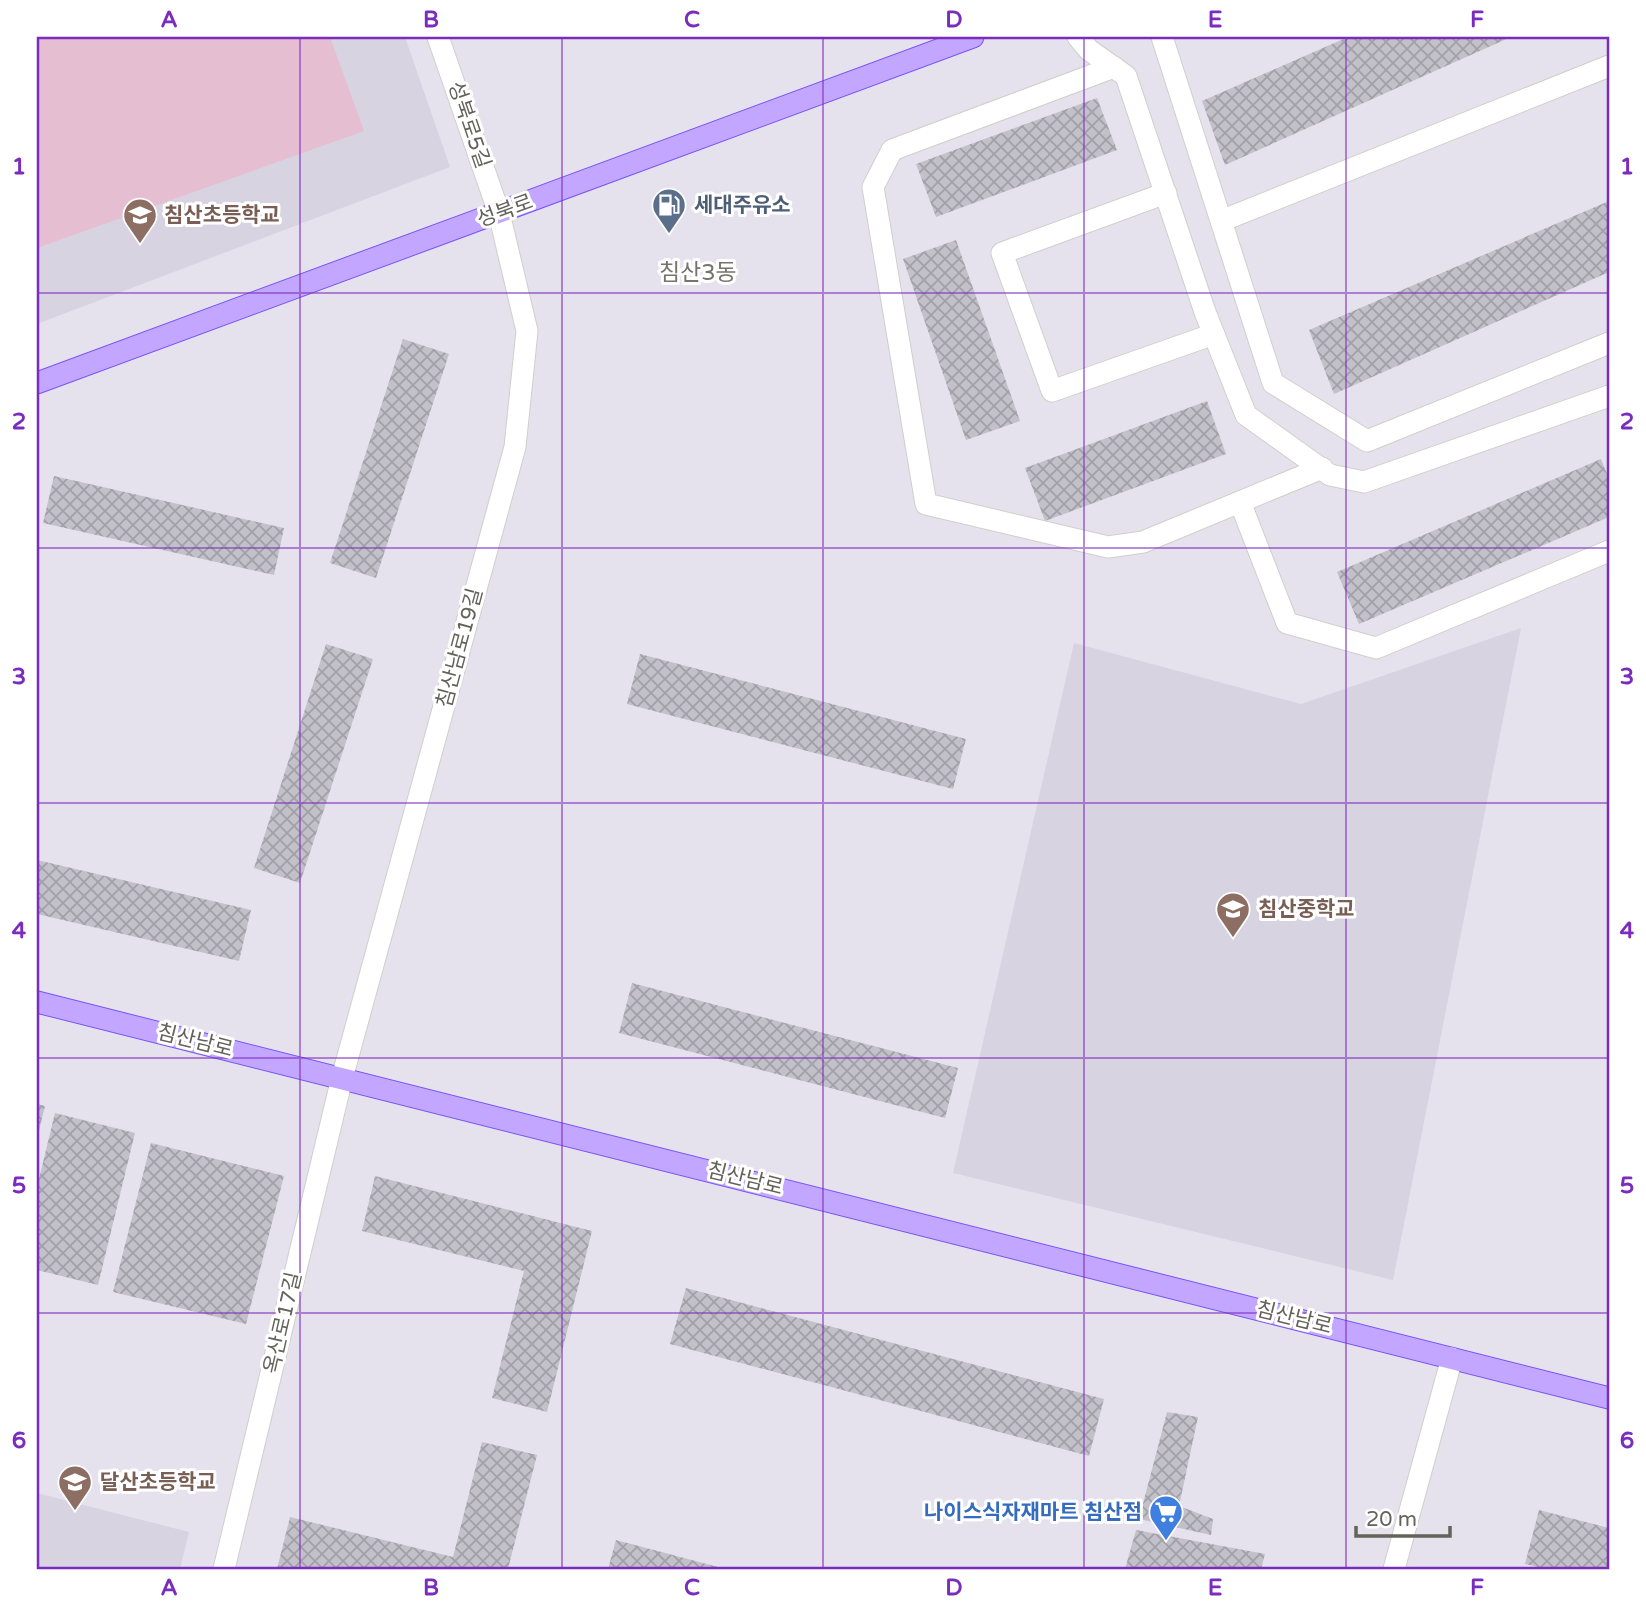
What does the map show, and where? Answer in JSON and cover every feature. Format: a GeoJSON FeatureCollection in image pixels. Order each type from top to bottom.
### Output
{"type":"FeatureCollection","features":[{"type":"Feature","properties":{"kind":"main road","name":"성북로"},"geometry":{"type":"LineString","coordinates":[[37,383],[973,37]]}},
{"type":"Feature","properties":{"kind":"main road","name":"침산남로"},"geometry":{"type":"LineString","coordinates":[[37,1002],[1609,1398]]}},
{"type":"Feature","properties":{"kind":"street","name":"성북로5길"},"geometry":{"type":"LineString","coordinates":[[438,37],[499,213]]}},
{"type":"Feature","properties":{"kind":"street"},"geometry":{"type":"LineString","coordinates":[[1078,37],[1089,50],[1126,76],[1214,334],[1246,415],[1330,475],[1364,482],[1609,396]]}},
{"type":"Feature","properties":{"kind":"street"},"geometry":{"type":"LineString","coordinates":[[1162,37],[1273,383],[1367,441],[1609,343]]}},
{"type":"Feature","properties":{"kind":"street"},"geometry":{"type":"LineString","coordinates":[[1221,221],[1609,66]]}},
{"type":"Feature","properties":{"kind":"street"},"geometry":{"type":"LineString","coordinates":[[1114,67],[892,150],[873,187],[926,504],[1108,547],[1143,542],[1322,468]]}},
{"type":"Feature","properties":{"kind":"street"},"geometry":{"type":"LineString","coordinates":[[1166,193],[1002,253],[1052,391],[1214,334]]}},
{"type":"Feature","properties":{"kind":"street","name":"침산남로19길"},"geometry":{"type":"LineString","coordinates":[[342,1077],[515,447],[527,331],[499,213]]}},
{"type":"Feature","properties":{"kind":"street"},"geometry":{"type":"LineString","coordinates":[[1240,502],[1287,623],[1376,648],[1609,551]]}},
{"type":"Feature","properties":{"kind":"street","name":"옥산로17길"},"geometry":{"type":"LineString","coordinates":[[224,1569],[342,1077]]}},
{"type":"Feature","properties":{"kind":"street"},"geometry":{"type":"LineString","coordinates":[[1394,1569],[1452,1358]]}},
{"type":"Feature","properties":{"kind":"shaded area","name":"침산초등학교"},"geometry":{"type":"Polygon","coordinates":[[[37,37],[405,37],[450,167],[37,324],[37,37]]]}},
{"type":"Feature","properties":{"kind":"shaded area"},"geometry":{"type":"Polygon","coordinates":[[[37,37],[330,37],[364,131],[37,248],[37,37]]]}},
{"type":"Feature","properties":{"kind":"shaded area","name":"침산중학교"},"geometry":{"type":"Polygon","coordinates":[[[1521,628],[1393,1280],[953,1173],[1074,643],[1301,704],[1521,628]]]}},
{"type":"Feature","properties":{"kind":"shaded area","name":"달산초등학교"},"geometry":{"type":"Polygon","coordinates":[[[37,1493],[189,1532],[180,1569],[37,1569],[37,1493]]]}},
{"type":"Feature","properties":{"kind":"building"},"geometry":{"type":"Polygon","coordinates":[[[1348,37],[1511,37],[1225,165],[1202,101],[1348,37]]]}},
{"type":"Feature","properties":{"kind":"building"},"geometry":{"type":"Polygon","coordinates":[[[1097,98],[1117,150],[936,217],[916,164],[1097,98]]]}},
{"type":"Feature","properties":{"kind":"building"},"geometry":{"type":"Polygon","coordinates":[[[1609,201],[1609,272],[1334,394],[1309,330],[1609,201]]]}},
{"type":"Feature","properties":{"kind":"building"},"geometry":{"type":"Polygon","coordinates":[[[956,240],[1020,421],[966,440],[903,259],[956,240]]]}},
{"type":"Feature","properties":{"kind":"building"},"geometry":{"type":"Polygon","coordinates":[[[403,339],[449,354],[376,578],[330,563],[403,339]]]}},
{"type":"Feature","properties":{"kind":"building"},"geometry":{"type":"Polygon","coordinates":[[[1207,401],[1226,454],[1045,521],[1025,468],[1207,401]]]}},
{"type":"Feature","properties":{"kind":"building"},"geometry":{"type":"Polygon","coordinates":[[[1601,459],[1609,479],[1609,517],[1359,624],[1337,572],[1601,459]]]}},
{"type":"Feature","properties":{"kind":"building"},"geometry":{"type":"Polygon","coordinates":[[[54,476],[284,528],[274,575],[43,523],[54,476]]]}},
{"type":"Feature","properties":{"kind":"building"},"geometry":{"type":"Polygon","coordinates":[[[326,644],[373,659],[300,883],[254,868],[326,644]]]}},
{"type":"Feature","properties":{"kind":"building"},"geometry":{"type":"Polygon","coordinates":[[[640,654],[966,739],[953,789],[627,704],[640,654]]]}},
{"type":"Feature","properties":{"kind":"building"},"geometry":{"type":"Polygon","coordinates":[[[37,860],[251,910],[239,961],[37,914],[37,860]]]}},
{"type":"Feature","properties":{"kind":"building"},"geometry":{"type":"Polygon","coordinates":[[[632,983],[958,1068],[945,1118],[619,1033],[632,983]]]}},
{"type":"Feature","properties":{"kind":"building"},"geometry":{"type":"Polygon","coordinates":[[[37,1104],[45,1106],[38,1135],[37,1135],[37,1104]]]}},
{"type":"Feature","properties":{"kind":"building"},"geometry":{"type":"Polygon","coordinates":[[[55,1113],[135,1133],[98,1285],[37,1270],[37,1187],[55,1113]]]}},
{"type":"Feature","properties":{"kind":"building"},"geometry":{"type":"Polygon","coordinates":[[[151,1143],[284,1176],[246,1324],[113,1292],[151,1143]]]}},
{"type":"Feature","properties":{"kind":"building"},"geometry":{"type":"Polygon","coordinates":[[[375,1176],[592,1231],[547,1412],[492,1398],[524,1271],[362,1231],[375,1176]]]}},
{"type":"Feature","properties":{"kind":"building"},"geometry":{"type":"Polygon","coordinates":[[[686,1288],[1104,1399],[1089,1456],[670,1344],[686,1288]]]}},
{"type":"Feature","properties":{"kind":"building"},"geometry":{"type":"Polygon","coordinates":[[[1167,1412],[1198,1417],[1179,1506],[1213,1519],[1211,1535],[1139,1519],[1167,1412]]]}},
{"type":"Feature","properties":{"kind":"building"},"geometry":{"type":"Polygon","coordinates":[[[482,1442],[537,1455],[508,1569],[277,1569],[290,1517],[453,1557],[482,1442]]]}},
{"type":"Feature","properties":{"kind":"building"},"geometry":{"type":"Polygon","coordinates":[[[1539,1510],[1609,1528],[1609,1569],[1546,1569],[1525,1564],[1539,1510]]]}},
{"type":"Feature","properties":{"kind":"building","name":"나이스식자재마트 침산점"},"geometry":{"type":"Polygon","coordinates":[[[1136,1530],[1265,1554],[1261,1569],[1125,1569],[1136,1530]]]}},
{"type":"Feature","properties":{"kind":"building"},"geometry":{"type":"Polygon","coordinates":[[[616,1540],[722,1568],[608,1569],[616,1540]]]}},
{"type":"Feature","properties":{"kind":"place","name":"세대주유소"},"geometry":{"type":"Point","coordinates":[669,235]}},
{"type":"Feature","properties":{"kind":"place","name":"침산초등학교"},"geometry":{"type":"Point","coordinates":[140,245]}},
{"type":"Feature","properties":{"kind":"place","name":"침산중학교"},"geometry":{"type":"Point","coordinates":[1233,939]}},
{"type":"Feature","properties":{"kind":"place","name":"달산초등학교"},"geometry":{"type":"Point","coordinates":[75,1512]}},
{"type":"Feature","properties":{"kind":"place","name":"나이스식자재마트 침산점"},"geometry":{"type":"Point","coordinates":[1166,1542]}},
{"type":"Feature","properties":{"kind":"district","name":"침산3동"},"geometry":{"type":"Point","coordinates":[698,273]}}]}
